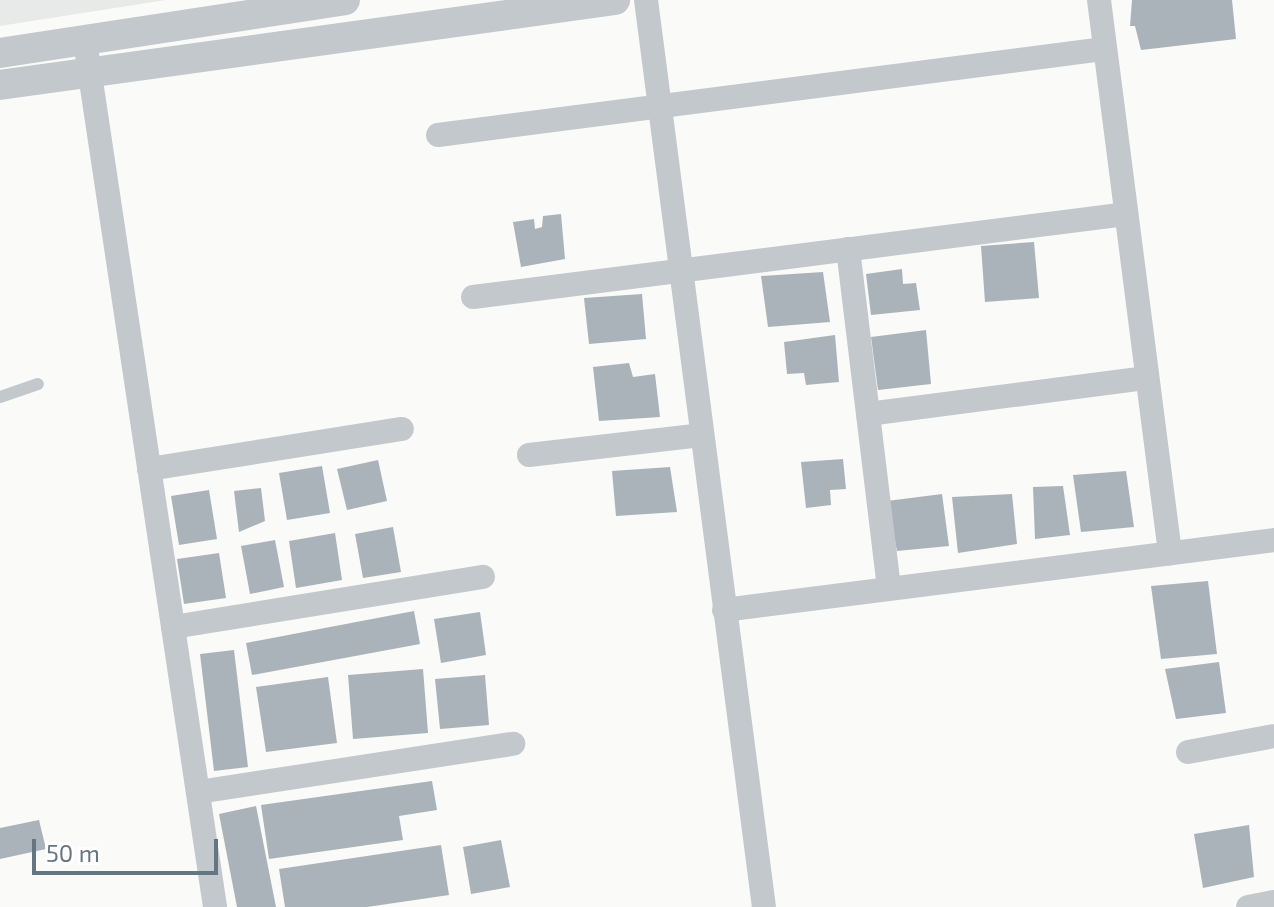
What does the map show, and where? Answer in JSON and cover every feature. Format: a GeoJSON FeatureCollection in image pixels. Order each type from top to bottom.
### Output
{"type":"FeatureCollection","features":[{"type":"Feature","properties":{"kind":"street"},"geometry":{"type":"LineString","coordinates":[[0,53],[345,0]]}},
{"type":"Feature","properties":{"kind":"street"},"geometry":{"type":"LineString","coordinates":[[0,85],[615,0]]}},
{"type":"Feature","properties":{"kind":"street"},"geometry":{"type":"LineString","coordinates":[[646,0],[764,907]]}},
{"type":"Feature","properties":{"kind":"street"},"geometry":{"type":"LineString","coordinates":[[1099,0],[1170,553]]}},
{"type":"Feature","properties":{"kind":"street"},"geometry":{"type":"LineString","coordinates":[[85,41],[215,907]]}},
{"type":"Feature","properties":{"kind":"street"},"geometry":{"type":"LineString","coordinates":[[438,135],[1104,49]]}},
{"type":"Feature","properties":{"kind":"street"},"geometry":{"type":"LineString","coordinates":[[473,297],[1126,214]]}},
{"type":"Feature","properties":{"kind":"street"},"geometry":{"type":"LineString","coordinates":[[848,249],[889,589]]}},
{"type":"Feature","properties":{"kind":"street"},"geometry":{"type":"LineString","coordinates":[[868,414],[1147,378]]}},
{"type":"Feature","properties":{"kind":"street"},"geometry":{"type":"LineString","coordinates":[[149,469],[402,429]]}},
{"type":"Feature","properties":{"kind":"street"},"geometry":{"type":"LineString","coordinates":[[529,455],[701,435]]}},
{"type":"Feature","properties":{"kind":"street"},"geometry":{"type":"LineString","coordinates":[[724,610],[1274,540]]}},
{"type":"Feature","properties":{"kind":"street"},"geometry":{"type":"LineString","coordinates":[[173,627],[483,577]]}},
{"type":"Feature","properties":{"kind":"street"},"geometry":{"type":"LineString","coordinates":[[1188,752],[1274,736]]}},
{"type":"Feature","properties":{"kind":"street"},"geometry":{"type":"LineString","coordinates":[[198,792],[513,744]]}},
{"type":"Feature","properties":{"kind":"street"},"geometry":{"type":"LineString","coordinates":[[1248,907],[1274,902]]}},
{"type":"Feature","properties":{"kind":"lane"},"geometry":{"type":"LineString","coordinates":[[0,397],[38,384]]}},
{"type":"Feature","properties":{"kind":"shaded area"},"geometry":{"type":"Polygon","coordinates":[[[0,0],[166,0],[0,26],[0,0]]]}},
{"type":"Feature","properties":{"kind":"building"},"geometry":{"type":"Polygon","coordinates":[[[1132,0],[1232,0],[1236,39],[1141,50],[1135,26],[1130,26],[1132,0]]]}},
{"type":"Feature","properties":{"kind":"building"},"geometry":{"type":"Polygon","coordinates":[[[561,214],[565,259],[521,267],[513,222],[534,219],[535,229],[542,227],[543,216],[561,214]]]}},
{"type":"Feature","properties":{"kind":"building"},"geometry":{"type":"Polygon","coordinates":[[[1034,242],[1039,298],[985,302],[981,246],[1034,242]]]}},
{"type":"Feature","properties":{"kind":"building"},"geometry":{"type":"Polygon","coordinates":[[[902,269],[903,284],[916,283],[920,310],[871,315],[866,274],[902,269]]]}},
{"type":"Feature","properties":{"kind":"building"},"geometry":{"type":"Polygon","coordinates":[[[823,272],[830,322],[768,327],[761,276],[823,272]]]}},
{"type":"Feature","properties":{"kind":"building"},"geometry":{"type":"Polygon","coordinates":[[[642,294],[646,339],[589,344],[584,298],[642,294]]]}},
{"type":"Feature","properties":{"kind":"building"},"geometry":{"type":"Polygon","coordinates":[[[926,330],[931,384],[878,390],[871,337],[926,330]]]}},
{"type":"Feature","properties":{"kind":"building"},"geometry":{"type":"Polygon","coordinates":[[[835,335],[839,382],[806,385],[804,373],[787,374],[784,342],[835,335]]]}},
{"type":"Feature","properties":{"kind":"building"},"geometry":{"type":"Polygon","coordinates":[[[629,363],[633,377],[655,374],[660,417],[599,421],[593,367],[629,363]]]}},
{"type":"Feature","properties":{"kind":"building"},"geometry":{"type":"Polygon","coordinates":[[[843,459],[846,489],[830,490],[831,505],[806,508],[801,462],[843,459]]]}},
{"type":"Feature","properties":{"kind":"building"},"geometry":{"type":"Polygon","coordinates":[[[378,460],[387,501],[347,510],[337,469],[378,460]]]}},
{"type":"Feature","properties":{"kind":"building"},"geometry":{"type":"Polygon","coordinates":[[[322,466],[330,513],[287,520],[279,473],[322,466]]]}},
{"type":"Feature","properties":{"kind":"building"},"geometry":{"type":"Polygon","coordinates":[[[670,467],[677,512],[616,516],[612,471],[670,467]]]}},
{"type":"Feature","properties":{"kind":"building"},"geometry":{"type":"Polygon","coordinates":[[[1126,471],[1134,527],[1081,532],[1073,475],[1126,471]]]}},
{"type":"Feature","properties":{"kind":"building"},"geometry":{"type":"Polygon","coordinates":[[[1063,486],[1070,535],[1035,539],[1033,487],[1063,486]]]}},
{"type":"Feature","properties":{"kind":"building"},"geometry":{"type":"Polygon","coordinates":[[[261,488],[265,521],[239,532],[234,491],[261,488]]]}},
{"type":"Feature","properties":{"kind":"building"},"geometry":{"type":"Polygon","coordinates":[[[209,490],[217,539],[179,545],[171,496],[209,490]]]}},
{"type":"Feature","properties":{"kind":"building"},"geometry":{"type":"Polygon","coordinates":[[[942,494],[949,546],[897,551],[887,501],[942,494]]]}},
{"type":"Feature","properties":{"kind":"building"},"geometry":{"type":"Polygon","coordinates":[[[1012,494],[1017,544],[958,553],[952,497],[1012,494]]]}},
{"type":"Feature","properties":{"kind":"building"},"geometry":{"type":"Polygon","coordinates":[[[393,527],[401,572],[363,578],[355,534],[393,527]]]}},
{"type":"Feature","properties":{"kind":"building"},"geometry":{"type":"Polygon","coordinates":[[[335,533],[342,580],[296,588],[289,541],[335,533]]]}},
{"type":"Feature","properties":{"kind":"building"},"geometry":{"type":"Polygon","coordinates":[[[275,540],[284,587],[250,594],[241,546],[275,540]]]}},
{"type":"Feature","properties":{"kind":"building"},"geometry":{"type":"Polygon","coordinates":[[[219,553],[226,598],[184,604],[177,559],[219,553]]]}},
{"type":"Feature","properties":{"kind":"building"},"geometry":{"type":"Polygon","coordinates":[[[1208,581],[1217,654],[1161,659],[1151,586],[1208,581]]]}},
{"type":"Feature","properties":{"kind":"building"},"geometry":{"type":"Polygon","coordinates":[[[414,611],[420,644],[252,675],[246,643],[414,611]]]}},
{"type":"Feature","properties":{"kind":"building"},"geometry":{"type":"Polygon","coordinates":[[[480,612],[486,655],[441,663],[434,619],[480,612]]]}},
{"type":"Feature","properties":{"kind":"building"},"geometry":{"type":"Polygon","coordinates":[[[234,650],[248,767],[214,771],[200,654],[234,650]]]}},
{"type":"Feature","properties":{"kind":"building"},"geometry":{"type":"Polygon","coordinates":[[[1219,662],[1226,713],[1176,719],[1165,669],[1219,662]]]}},
{"type":"Feature","properties":{"kind":"building"},"geometry":{"type":"Polygon","coordinates":[[[423,669],[428,733],[353,739],[348,675],[423,669]]]}},
{"type":"Feature","properties":{"kind":"building"},"geometry":{"type":"Polygon","coordinates":[[[485,675],[489,725],[440,729],[435,679],[485,675]]]}},
{"type":"Feature","properties":{"kind":"building"},"geometry":{"type":"Polygon","coordinates":[[[328,677],[337,743],[266,752],[256,687],[328,677]]]}},
{"type":"Feature","properties":{"kind":"building"},"geometry":{"type":"Polygon","coordinates":[[[432,781],[437,810],[399,816],[403,840],[269,859],[261,805],[432,781]]]}},
{"type":"Feature","properties":{"kind":"building"},"geometry":{"type":"Polygon","coordinates":[[[256,806],[276,907],[237,907],[219,814],[256,806]]]}},
{"type":"Feature","properties":{"kind":"building"},"geometry":{"type":"Polygon","coordinates":[[[39,820],[46,849],[0,859],[0,828],[39,820]]]}},
{"type":"Feature","properties":{"kind":"building"},"geometry":{"type":"Polygon","coordinates":[[[1249,825],[1254,877],[1203,888],[1194,834],[1249,825]]]}},
{"type":"Feature","properties":{"kind":"building"},"geometry":{"type":"Polygon","coordinates":[[[501,840],[510,887],[471,894],[463,847],[501,840]]]}},
{"type":"Feature","properties":{"kind":"building"},"geometry":{"type":"Polygon","coordinates":[[[441,845],[449,895],[367,907],[285,907],[279,869],[441,845]]]}}]}
